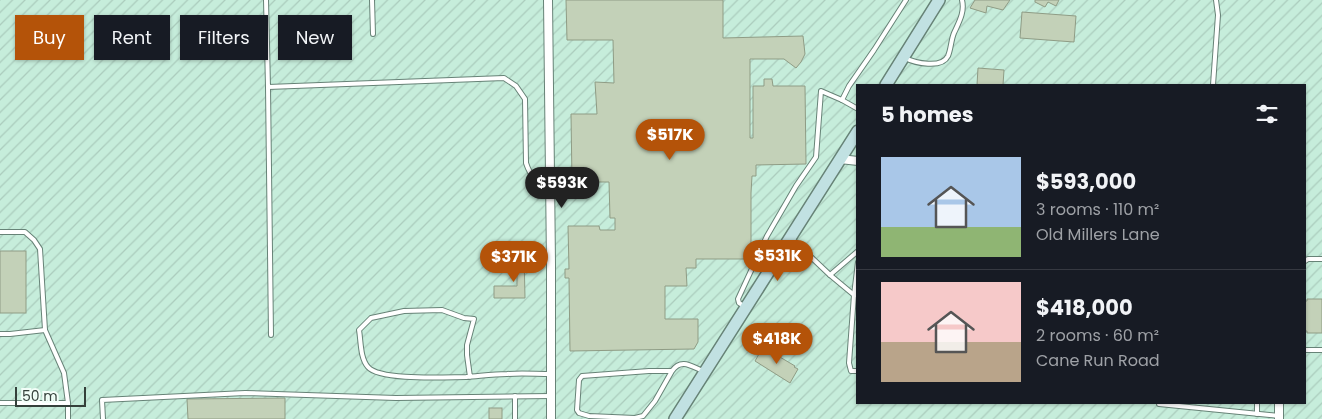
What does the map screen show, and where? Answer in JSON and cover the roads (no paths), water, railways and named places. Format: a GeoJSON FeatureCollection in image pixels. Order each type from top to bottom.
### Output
{"type":"FeatureCollection","features":[{"type":"Feature","properties":{"kind":"main road"},"geometry":{"type":"LineString","coordinates":[[887,84],[939,0]]}},
{"type":"Feature","properties":{"kind":"main road"},"geometry":{"type":"LineString","coordinates":[[675,419],[856,134]]}},
{"type":"Feature","properties":{"kind":"street"},"geometry":{"type":"LineString","coordinates":[[548,0],[551,419]]}},
{"type":"Feature","properties":{"kind":"street"},"geometry":{"type":"LineString","coordinates":[[840,160],[856,160]]}},
{"type":"Feature","properties":{"kind":"street"},"geometry":{"type":"LineString","coordinates":[[1279,404],[1279,417]]}},
{"type":"Feature","properties":{"kind":"lane"},"geometry":{"type":"LineString","coordinates":[[266,0],[271,335]]}},
{"type":"Feature","properties":{"kind":"lane"},"geometry":{"type":"LineString","coordinates":[[372,0],[373,34]]}},
{"type":"Feature","properties":{"kind":"lane"},"geometry":{"type":"LineString","coordinates":[[842,100],[849,86],[906,0]]}},
{"type":"Feature","properties":{"kind":"lane"},"geometry":{"type":"LineString","coordinates":[[903,57],[911,61],[928,64],[935,64],[945,60],[964,7],[962,0]]}},
{"type":"Feature","properties":{"kind":"lane"},"geometry":{"type":"LineString","coordinates":[[1213,84],[1218,15],[1216,0]]}},
{"type":"Feature","properties":{"kind":"lane"},"geometry":{"type":"LineString","coordinates":[[268,87],[504,78],[516,86],[524,99],[526,163],[528,171],[533,178],[550,180]]}},
{"type":"Feature","properties":{"kind":"lane"},"geometry":{"type":"LineString","coordinates":[[746,308],[738,300],[750,272],[767,236],[816,156],[821,91],[856,108]]}},
{"type":"Feature","properties":{"kind":"lane"},"geometry":{"type":"LineString","coordinates":[[0,232],[25,232],[40,248],[44,330],[64,373],[68,419]]}},
{"type":"Feature","properties":{"kind":"lane"},"geometry":{"type":"LineString","coordinates":[[790,238],[830,275],[856,295],[852,314],[849,364],[851,371],[856,371]]}},
{"type":"Feature","properties":{"kind":"lane"},"geometry":{"type":"LineString","coordinates":[[830,275],[856,252]]}},
{"type":"Feature","properties":{"kind":"lane"},"geometry":{"type":"LineString","coordinates":[[1306,261],[1308,259],[1322,259]]}},
{"type":"Feature","properties":{"kind":"lane"},"geometry":{"type":"LineString","coordinates":[[470,377],[467,345],[474,319],[464,318],[442,310],[404,311],[371,318],[359,330],[365,362],[373,371],[401,376],[470,377],[506,374],[551,374]]}},
{"type":"Feature","properties":{"kind":"lane"},"geometry":{"type":"LineString","coordinates":[[852,314],[856,315]]}},
{"type":"Feature","properties":{"kind":"lane"},"geometry":{"type":"LineString","coordinates":[[0,334],[44,330]]}},
{"type":"Feature","properties":{"kind":"lane"},"geometry":{"type":"LineString","coordinates":[[851,341],[856,342]]}},
{"type":"Feature","properties":{"kind":"lane"},"geometry":{"type":"LineString","coordinates":[[1306,350],[1322,350]]}},
{"type":"Feature","properties":{"kind":"lane"},"geometry":{"type":"LineString","coordinates":[[672,371],[582,376],[579,380],[577,410],[581,414],[589,416],[635,418],[643,416],[655,401],[676,366],[686,364],[705,372]]}},
{"type":"Feature","properties":{"kind":"lane"},"geometry":{"type":"LineString","coordinates":[[103,419],[102,400],[245,392],[396,398],[551,396]]}},
{"type":"Feature","properties":{"kind":"lane"},"geometry":{"type":"LineString","coordinates":[[515,396],[515,419]]}},
{"type":"Feature","properties":{"kind":"lane"},"geometry":{"type":"LineString","coordinates":[[0,403],[68,403]]}},
{"type":"Feature","properties":{"kind":"lane"},"geometry":{"type":"LineString","coordinates":[[1159,404],[1279,417]]}},
{"type":"Feature","properties":{"kind":"lane"},"geometry":{"type":"LineString","coordinates":[[1257,404],[1257,414]]}}]}
